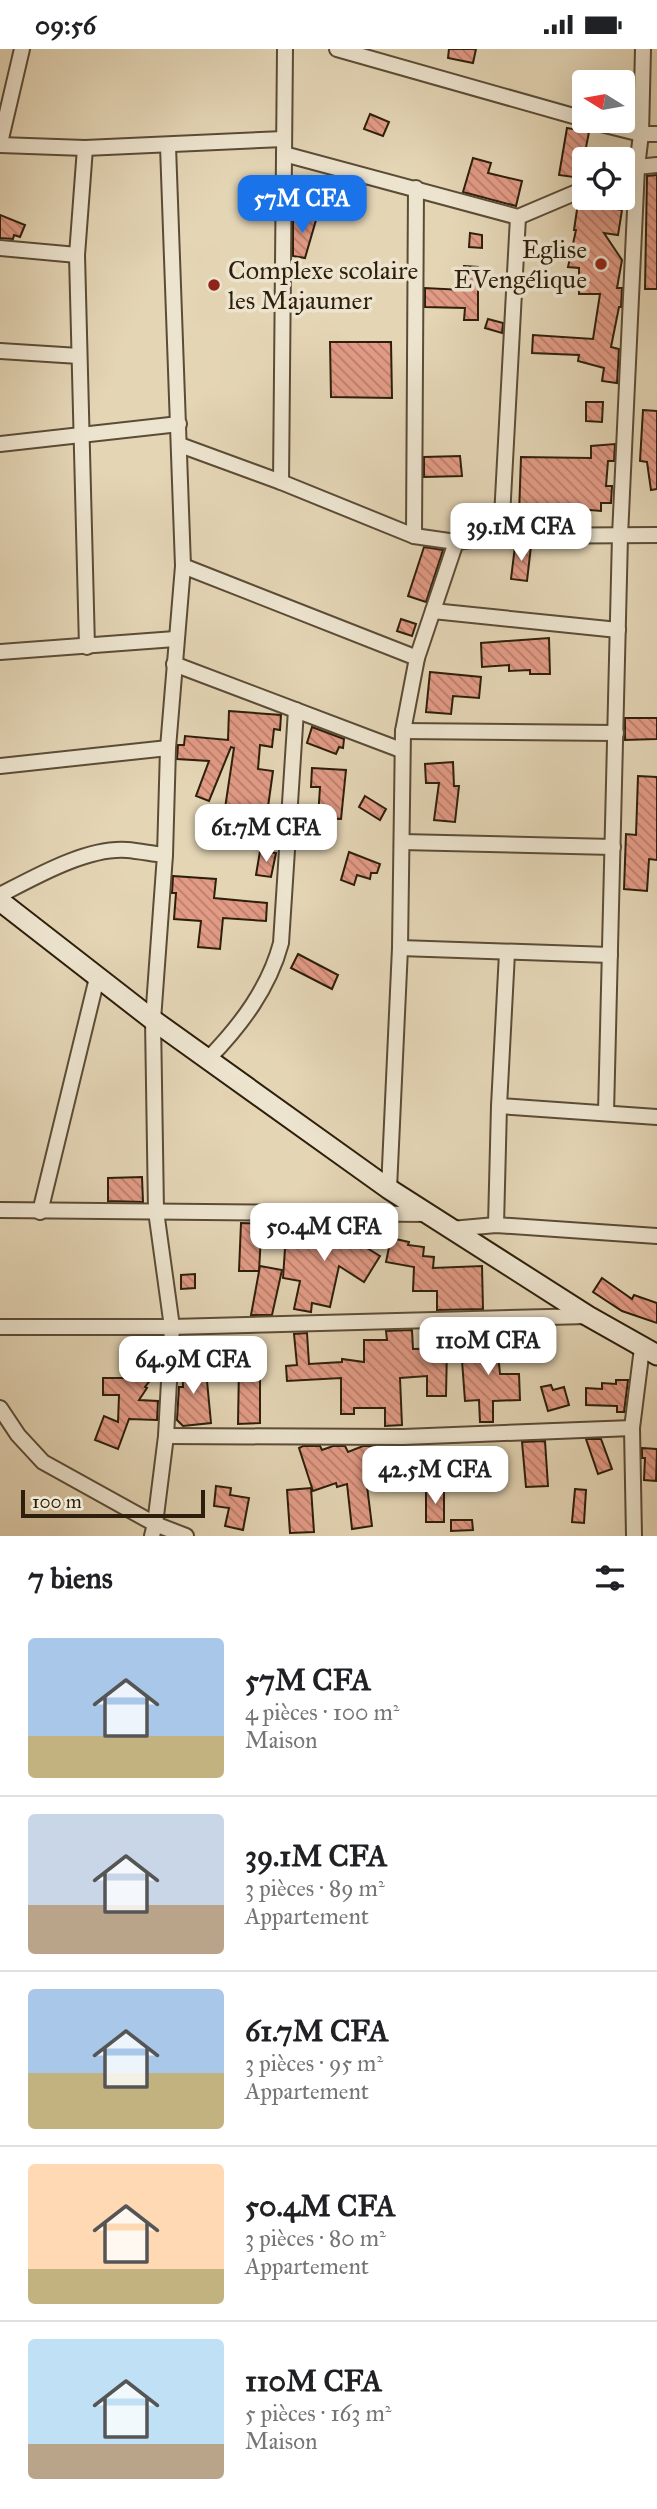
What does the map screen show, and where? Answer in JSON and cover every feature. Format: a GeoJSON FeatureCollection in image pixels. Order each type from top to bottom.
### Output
{"type":"FeatureCollection","features":[{"type":"Feature","properties":{"kind":"street"},"geometry":{"type":"LineString","coordinates":[[22,49],[0,144],[85,148],[284,146],[517,217],[572,194]]}},
{"type":"Feature","properties":{"kind":"street"},"geometry":{"type":"LineString","coordinates":[[281,482],[285,49]]}},
{"type":"Feature","properties":{"kind":"street"},"geometry":{"type":"LineString","coordinates":[[337,49],[572,116]]}},
{"type":"Feature","properties":{"kind":"street"},"geometry":{"type":"LineString","coordinates":[[635,154],[642,134],[643,49]]}},
{"type":"Feature","properties":{"kind":"street"},"geometry":{"type":"LineString","coordinates":[[635,132],[657,135]]}},
{"type":"Feature","properties":{"kind":"street"},"geometry":{"type":"LineString","coordinates":[[153,1530],[166,1436],[172,1327],[156,1211],[153,1020],[165,855],[175,639],[183,566],[168,146]]}},
{"type":"Feature","properties":{"kind":"street"},"geometry":{"type":"LineString","coordinates":[[85,148],[77,255],[88,647]]}},
{"type":"Feature","properties":{"kind":"street"},"geometry":{"type":"LineString","coordinates":[[635,168],[657,165]]}},
{"type":"Feature","properties":{"kind":"street"},"geometry":{"type":"LineString","coordinates":[[414,537],[416,188]]}},
{"type":"Feature","properties":{"kind":"street"},"geometry":{"type":"LineString","coordinates":[[606,1113],[629,210]]}},
{"type":"Feature","properties":{"kind":"street"},"geometry":{"type":"LineString","coordinates":[[500,536],[517,217]]}},
{"type":"Feature","properties":{"kind":"street"},"geometry":{"type":"LineString","coordinates":[[0,248],[77,255]]}},
{"type":"Feature","properties":{"kind":"street"},"geometry":{"type":"LineString","coordinates":[[0,352],[79,356]]}},
{"type":"Feature","properties":{"kind":"street"},"geometry":{"type":"LineString","coordinates":[[0,444],[179,424]]}},
{"type":"Feature","properties":{"kind":"street"},"geometry":{"type":"LineString","coordinates":[[180,445],[281,482],[414,537],[456,542],[500,536],[657,535]]}},
{"type":"Feature","properties":{"kind":"street"},"geometry":{"type":"LineString","coordinates":[[389,1189],[400,949],[401,750],[417,658],[456,542]]}},
{"type":"Feature","properties":{"kind":"street"},"geometry":{"type":"LineString","coordinates":[[183,566],[417,658]]}},
{"type":"Feature","properties":{"kind":"street"},"geometry":{"type":"LineString","coordinates":[[433,611],[618,630]]}},
{"type":"Feature","properties":{"kind":"street"},"geometry":{"type":"LineString","coordinates":[[0,652],[175,639]]}},
{"type":"Feature","properties":{"kind":"street"},"geometry":{"type":"LineString","coordinates":[[174,664],[401,750]]}},
{"type":"Feature","properties":{"kind":"street"},"geometry":{"type":"LineString","coordinates":[[209,1058],[235,1031],[252,1006],[270,975],[281,943],[296,710]]}},
{"type":"Feature","properties":{"kind":"street"},"geometry":{"type":"LineString","coordinates":[[403,731],[615,733]]}},
{"type":"Feature","properties":{"kind":"street"},"geometry":{"type":"LineString","coordinates":[[0,766],[168,748]]}},
{"type":"Feature","properties":{"kind":"street"},"geometry":{"type":"LineString","coordinates":[[402,842],[613,847]]}},
{"type":"Feature","properties":{"kind":"street"},"geometry":{"type":"LineString","coordinates":[[165,855],[125,850],[97,854],[61,866],[1,905],[153,1020],[389,1189],[588,1316],[650,1351],[632,1428],[634,1536]]}},
{"type":"Feature","properties":{"kind":"street"},"geometry":{"type":"LineString","coordinates":[[400,949],[610,955]]}},
{"type":"Feature","properties":{"kind":"street"},"geometry":{"type":"LineString","coordinates":[[496,1225],[507,953]]}},
{"type":"Feature","properties":{"kind":"street"},"geometry":{"type":"LineString","coordinates":[[40,1212],[97,978]]}},
{"type":"Feature","properties":{"kind":"street"},"geometry":{"type":"LineString","coordinates":[[499,1106],[657,1117]]}},
{"type":"Feature","properties":{"kind":"street"},"geometry":{"type":"LineString","coordinates":[[0,1210],[428,1214]]}},
{"type":"Feature","properties":{"kind":"street"},"geometry":{"type":"LineString","coordinates":[[451,1229],[496,1225],[657,1236]]}},
{"type":"Feature","properties":{"kind":"street"},"geometry":{"type":"LineString","coordinates":[[0,1327],[172,1327],[588,1316]]}},
{"type":"Feature","properties":{"kind":"street"},"geometry":{"type":"LineString","coordinates":[[0,1408],[18,1435],[43,1462],[153,1530],[186,1536]]}},
{"type":"Feature","properties":{"kind":"street"},"geometry":{"type":"LineString","coordinates":[[166,1436],[403,1437],[632,1428]]}},
{"type":"Feature","properties":{"kind":"building"},"geometry":{"type":"Polygon","coordinates":[[[449,49],[476,49],[473,63],[448,58],[449,49]]]}},
{"type":"Feature","properties":{"kind":"building"},"geometry":{"type":"Polygon","coordinates":[[[370,114],[389,122],[383,136],[364,129],[370,114]]]}},
{"type":"Feature","properties":{"kind":"building"},"geometry":{"type":"Polygon","coordinates":[[[567,128],[572,129],[572,133],[589,133],[586,147],[572,147],[572,177],[559,175],[567,128]]]}},
{"type":"Feature","properties":{"kind":"building"},"geometry":{"type":"Polygon","coordinates":[[[473,158],[491,163],[488,173],[522,181],[516,206],[463,192],[473,158]]]}},
{"type":"Feature","properties":{"kind":"building"},"geometry":{"type":"Polygon","coordinates":[[[657,175],[657,289],[645,289],[647,176],[657,175]]]}},
{"type":"Feature","properties":{"kind":"building"},"geometry":{"type":"Polygon","coordinates":[[[577,210],[622,210],[618,235],[604,233],[622,260],[617,288],[622,288],[621,307],[611,347],[619,349],[617,383],[602,381],[604,368],[578,361],[579,355],[532,353],[533,335],[593,339],[600,294],[579,294],[579,268],[568,267],[577,210]]]}},
{"type":"Feature","properties":{"kind":"building"},"geometry":{"type":"Polygon","coordinates":[[[0,215],[25,225],[20,237],[14,235],[13,239],[0,238],[0,215]]]}},
{"type":"Feature","properties":{"kind":"building"},"geometry":{"type":"Polygon","coordinates":[[[293,216],[316,220],[305,258],[293,256],[293,216]]]}},
{"type":"Feature","properties":{"kind":"building"},"geometry":{"type":"Polygon","coordinates":[[[470,233],[482,235],[482,248],[469,247],[470,233]]]}},
{"type":"Feature","properties":{"kind":"building"},"geometry":{"type":"Polygon","coordinates":[[[464,266],[478,267],[478,320],[464,320],[465,308],[425,307],[425,288],[463,290],[464,266]]]}},
{"type":"Feature","properties":{"kind":"building"},"geometry":{"type":"Polygon","coordinates":[[[488,319],[503,323],[502,333],[485,328],[488,319]]]}},
{"type":"Feature","properties":{"kind":"building"},"geometry":{"type":"Polygon","coordinates":[[[330,342],[391,342],[392,398],[331,397],[330,342]]]}},
{"type":"Feature","properties":{"kind":"building"},"geometry":{"type":"Polygon","coordinates":[[[586,402],[603,402],[602,422],[586,421],[586,402]]]}},
{"type":"Feature","properties":{"kind":"building"},"geometry":{"type":"Polygon","coordinates":[[[643,410],[657,411],[657,489],[651,490],[647,462],[640,461],[643,410]]]}},
{"type":"Feature","properties":{"kind":"building"},"geometry":{"type":"Polygon","coordinates":[[[615,444],[614,461],[608,461],[606,486],[612,486],[611,503],[601,503],[601,511],[577,509],[577,517],[519,515],[521,457],[591,458],[591,446],[615,444]]]}},
{"type":"Feature","properties":{"kind":"building"},"geometry":{"type":"Polygon","coordinates":[[[460,456],[462,476],[424,477],[424,457],[460,456]]]}},
{"type":"Feature","properties":{"kind":"building"},"geometry":{"type":"Polygon","coordinates":[[[515,546],[531,546],[527,581],[511,579],[515,546]]]}},
{"type":"Feature","properties":{"kind":"building"},"geometry":{"type":"Polygon","coordinates":[[[424,547],[443,550],[426,602],[408,596],[424,547]]]}},
{"type":"Feature","properties":{"kind":"building"},"geometry":{"type":"Polygon","coordinates":[[[401,619],[416,624],[412,636],[397,631],[401,619]]]}},
{"type":"Feature","properties":{"kind":"building"},"geometry":{"type":"Polygon","coordinates":[[[549,638],[550,674],[530,674],[530,670],[509,671],[509,665],[482,667],[481,643],[549,638]]]}},
{"type":"Feature","properties":{"kind":"building"},"geometry":{"type":"Polygon","coordinates":[[[430,672],[481,677],[479,698],[453,696],[451,714],[426,712],[430,672]]]}},
{"type":"Feature","properties":{"kind":"building"},"geometry":{"type":"Polygon","coordinates":[[[229,711],[281,715],[280,730],[274,729],[272,747],[260,745],[258,769],[273,771],[266,821],[224,815],[234,748],[231,747],[209,801],[196,796],[209,761],[177,759],[178,745],[184,745],[185,736],[228,740],[229,711]]]}},
{"type":"Feature","properties":{"kind":"building"},"geometry":{"type":"Polygon","coordinates":[[[625,718],[657,718],[657,739],[625,740],[625,718]]]}},
{"type":"Feature","properties":{"kind":"building"},"geometry":{"type":"Polygon","coordinates":[[[312,727],[344,739],[343,748],[339,747],[336,754],[307,743],[312,727]]]}},
{"type":"Feature","properties":{"kind":"building"},"geometry":{"type":"Polygon","coordinates":[[[453,762],[454,786],[459,786],[455,822],[434,820],[439,783],[426,783],[425,764],[453,762]]]}},
{"type":"Feature","properties":{"kind":"building"},"geometry":{"type":"Polygon","coordinates":[[[312,768],[346,770],[341,819],[318,818],[320,787],[311,787],[312,768]]]}},
{"type":"Feature","properties":{"kind":"building"},"geometry":{"type":"Polygon","coordinates":[[[638,776],[657,777],[657,860],[649,859],[647,891],[624,889],[626,834],[636,835],[638,776]]]}},
{"type":"Feature","properties":{"kind":"building"},"geometry":{"type":"Polygon","coordinates":[[[365,796],[386,809],[380,820],[359,807],[365,796]]]}},
{"type":"Feature","properties":{"kind":"building"},"geometry":{"type":"Polygon","coordinates":[[[260,851],[276,853],[271,877],[256,875],[260,851]]]}},
{"type":"Feature","properties":{"kind":"building"},"geometry":{"type":"Polygon","coordinates":[[[349,852],[380,864],[377,873],[371,873],[370,879],[357,875],[354,885],[341,880],[349,852]]]}},
{"type":"Feature","properties":{"kind":"building"},"geometry":{"type":"Polygon","coordinates":[[[173,876],[216,879],[214,898],[267,903],[266,921],[223,918],[220,949],[198,947],[201,921],[174,919],[176,893],[172,893],[173,876]]]}},
{"type":"Feature","properties":{"kind":"building"},"geometry":{"type":"Polygon","coordinates":[[[298,954],[338,975],[332,989],[291,968],[298,954]]]}},
{"type":"Feature","properties":{"kind":"building"},"geometry":{"type":"Polygon","coordinates":[[[142,1177],[143,1202],[108,1201],[108,1178],[142,1177]]]}},
{"type":"Feature","properties":{"kind":"building"},"geometry":{"type":"Polygon","coordinates":[[[270,1222],[303,1227],[261,1236],[259,1271],[239,1271],[241,1223],[270,1222]]]}},
{"type":"Feature","properties":{"kind":"building"},"geometry":{"type":"Polygon","coordinates":[[[324,1223],[342,1223],[342,1232],[347,1232],[346,1235],[380,1256],[364,1282],[339,1266],[330,1307],[312,1303],[311,1312],[294,1309],[300,1281],[283,1278],[286,1234],[311,1236],[312,1224],[324,1226],[324,1223]]]}},
{"type":"Feature","properties":{"kind":"building"},"geometry":{"type":"Polygon","coordinates":[[[391,1238],[409,1242],[408,1245],[424,1247],[423,1256],[434,1257],[433,1268],[482,1266],[483,1309],[437,1310],[437,1291],[413,1291],[414,1267],[386,1262],[391,1238]]]}},
{"type":"Feature","properties":{"kind":"building"},"geometry":{"type":"Polygon","coordinates":[[[260,1266],[282,1270],[272,1315],[251,1315],[260,1266]]]}},
{"type":"Feature","properties":{"kind":"building"},"geometry":{"type":"Polygon","coordinates":[[[195,1274],[195,1288],[181,1289],[181,1275],[195,1274]]]}},
{"type":"Feature","properties":{"kind":"building"},"geometry":{"type":"Polygon","coordinates":[[[602,1278],[632,1299],[634,1295],[657,1303],[657,1323],[622,1311],[593,1292],[602,1278]]]}},
{"type":"Feature","properties":{"kind":"building"},"geometry":{"type":"Polygon","coordinates":[[[520,1327],[542,1327],[543,1336],[520,1336],[520,1327]]]}},
{"type":"Feature","properties":{"kind":"building"},"geometry":{"type":"Polygon","coordinates":[[[412,1330],[413,1349],[447,1348],[446,1396],[427,1396],[427,1376],[400,1378],[402,1425],[385,1426],[385,1408],[354,1408],[354,1414],[341,1414],[341,1378],[287,1381],[286,1366],[297,1365],[294,1334],[307,1333],[309,1364],[342,1362],[342,1359],[364,1362],[364,1340],[387,1340],[386,1331],[412,1330]]]}},
{"type":"Feature","properties":{"kind":"building"},"geometry":{"type":"Polygon","coordinates":[[[133,1337],[157,1337],[157,1372],[139,1400],[158,1401],[157,1420],[129,1419],[118,1449],[95,1440],[104,1416],[118,1422],[119,1395],[103,1395],[103,1378],[133,1378],[133,1337]]]}},
{"type":"Feature","properties":{"kind":"building"},"geometry":{"type":"Polygon","coordinates":[[[517,1342],[517,1352],[498,1353],[500,1374],[519,1374],[520,1400],[493,1401],[493,1422],[480,1422],[479,1400],[465,1401],[461,1347],[517,1342]]]}},
{"type":"Feature","properties":{"kind":"building"},"geometry":{"type":"Polygon","coordinates":[[[231,1346],[257,1354],[251,1373],[260,1373],[260,1423],[238,1424],[239,1366],[226,1362],[231,1346]]]}},
{"type":"Feature","properties":{"kind":"building"},"geometry":{"type":"Polygon","coordinates":[[[202,1360],[211,1423],[183,1426],[177,1420],[179,1387],[183,1387],[182,1361],[202,1360]]]}},
{"type":"Feature","properties":{"kind":"building"},"geometry":{"type":"Polygon","coordinates":[[[616,1380],[628,1380],[624,1412],[617,1412],[617,1406],[586,1405],[586,1388],[602,1389],[602,1383],[616,1384],[616,1380]]]}},
{"type":"Feature","properties":{"kind":"building"},"geometry":{"type":"Polygon","coordinates":[[[551,1385],[553,1390],[564,1387],[569,1405],[548,1411],[541,1387],[551,1385]]]}},
{"type":"Feature","properties":{"kind":"building"},"geometry":{"type":"Polygon","coordinates":[[[586,1439],[601,1439],[612,1469],[598,1474],[586,1439]]]}},
{"type":"Feature","properties":{"kind":"building"},"geometry":{"type":"Polygon","coordinates":[[[545,1441],[548,1486],[526,1487],[522,1442],[545,1441]]]}},
{"type":"Feature","properties":{"kind":"building"},"geometry":{"type":"Polygon","coordinates":[[[320,1446],[322,1450],[345,1446],[348,1452],[363,1446],[375,1446],[387,1478],[367,1486],[372,1526],[352,1529],[347,1484],[337,1487],[336,1483],[313,1491],[299,1448],[320,1446]]]}},
{"type":"Feature","properties":{"kind":"building"},"geometry":{"type":"Polygon","coordinates":[[[642,1448],[657,1449],[656,1481],[644,1480],[645,1458],[642,1458],[642,1448]]]}},
{"type":"Feature","properties":{"kind":"building"},"geometry":{"type":"Polygon","coordinates":[[[216,1486],[231,1488],[230,1495],[249,1498],[243,1530],[225,1526],[229,1508],[214,1506],[216,1486]]]}},
{"type":"Feature","properties":{"kind":"building"},"geometry":{"type":"Polygon","coordinates":[[[311,1488],[314,1532],[290,1533],[287,1490],[311,1488]]]}},
{"type":"Feature","properties":{"kind":"building"},"geometry":{"type":"Polygon","coordinates":[[[575,1489],[586,1490],[584,1523],[572,1522],[575,1489]]]}},
{"type":"Feature","properties":{"kind":"building"},"geometry":{"type":"Polygon","coordinates":[[[426,1490],[444,1490],[444,1522],[426,1522],[426,1490]]]}},
{"type":"Feature","properties":{"kind":"building"},"geometry":{"type":"Polygon","coordinates":[[[451,1520],[472,1520],[473,1530],[451,1531],[451,1520]]]}},
{"type":"Feature","properties":{"kind":"place","name":"Eglise EVengélique"},"geometry":{"type":"Point","coordinates":[601,264]}},
{"type":"Feature","properties":{"kind":"place","name":"Complexe scolaire les Majaumer"},"geometry":{"type":"Point","coordinates":[214,285]}}]}
